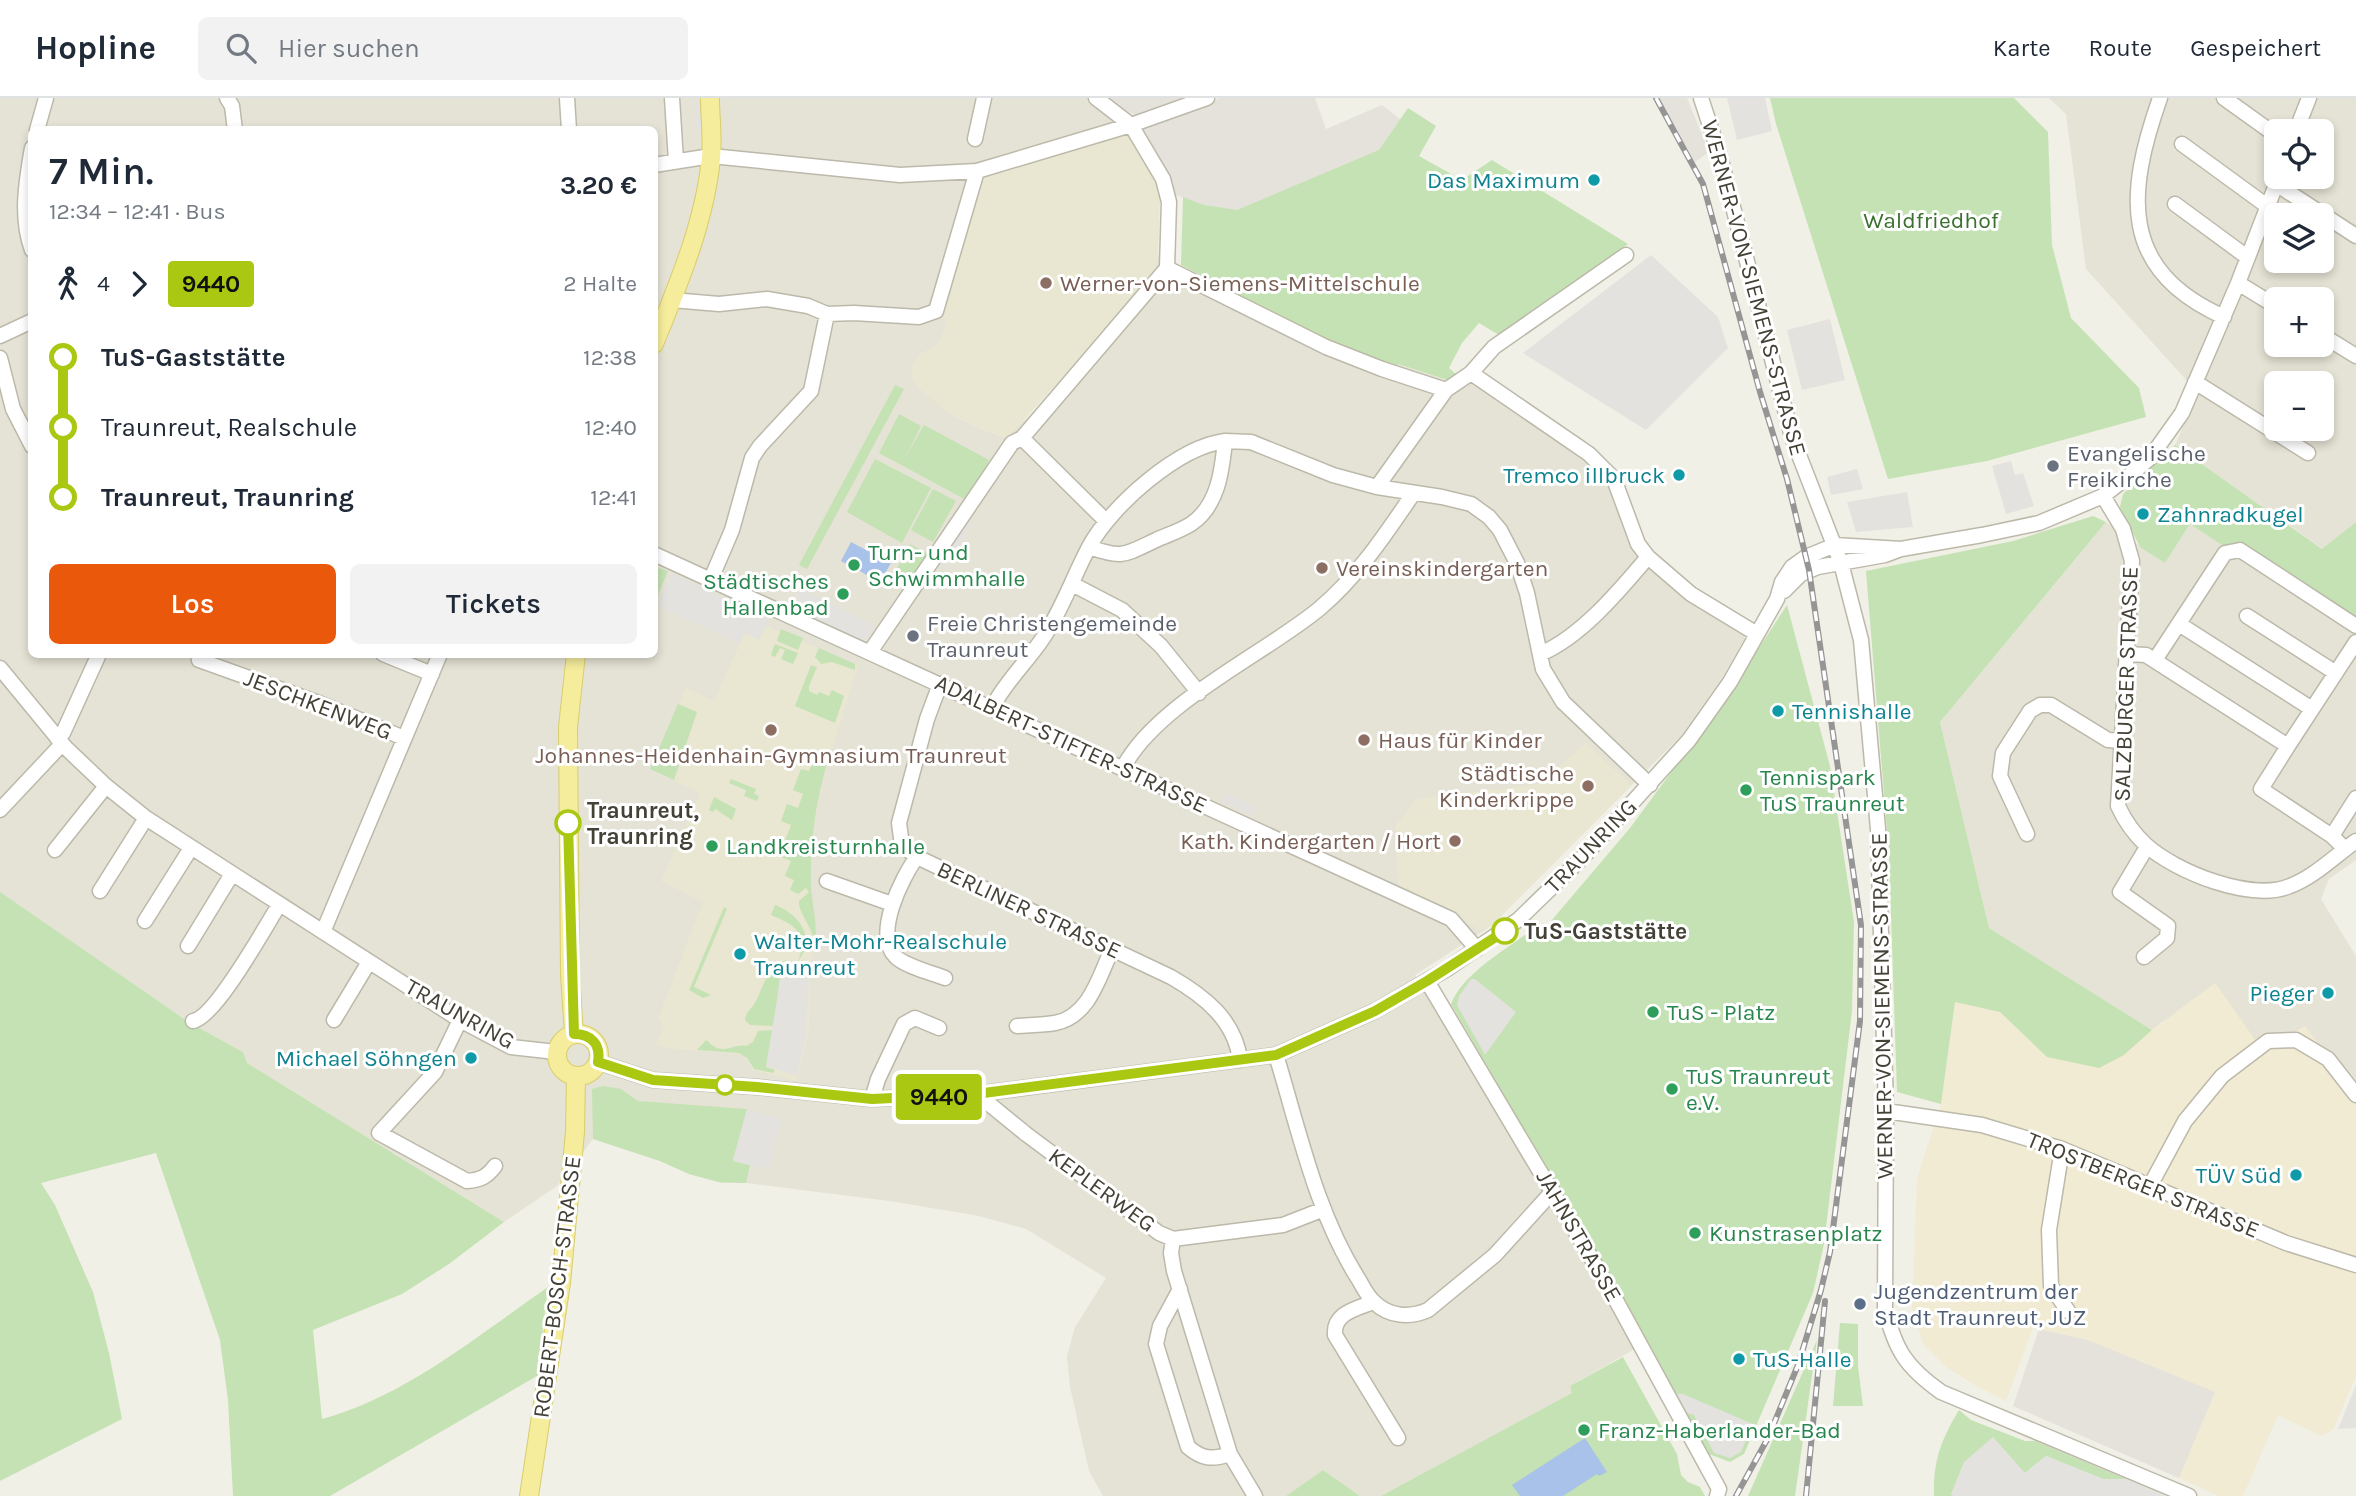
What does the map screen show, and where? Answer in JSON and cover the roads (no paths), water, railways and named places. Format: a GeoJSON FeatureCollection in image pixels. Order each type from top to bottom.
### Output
{"type":"FeatureCollection","features":[{"type":"Feature","properties":{"kind":"main road"},"geometry":{"type":"LineString","coordinates":[[658,334],[699,218],[711,156],[710,98]]}},
{"type":"Feature","properties":{"kind":"main road"},"geometry":{"type":"LineString","coordinates":[[574,1034],[570,961],[568,727],[576,658]]}},
{"type":"Feature","properties":{"kind":"main road"},"geometry":{"type":"LineString","coordinates":[[574,1034],[587,1036],[594,1041],[599,1053],[598,1062],[590,1073],[576,1076],[561,1068],[556,1052],[563,1039],[574,1034]]}},
{"type":"Feature","properties":{"kind":"main road","name":"ROBERT-BOSCH-STRASSE"},"geometry":{"type":"LineString","coordinates":[[529,1496],[561,1283],[575,1132],[576,1076]]}},
{"type":"Feature","properties":{"kind":"street"},"geometry":{"type":"LineString","coordinates":[[38,126],[46,98]]}},
{"type":"Feature","properties":{"kind":"street"},"geometry":{"type":"LineString","coordinates":[[227,98],[232,106],[234,126]]}},
{"type":"Feature","properties":{"kind":"street"},"geometry":{"type":"LineString","coordinates":[[567,98],[569,126]]}},
{"type":"Feature","properties":{"kind":"street"},"geometry":{"type":"LineString","coordinates":[[671,98],[677,161]]}},
{"type":"Feature","properties":{"kind":"street"},"geometry":{"type":"LineString","coordinates":[[975,139],[984,98]]}},
{"type":"Feature","properties":{"kind":"street"},"geometry":{"type":"LineString","coordinates":[[870,652],[1012,443],[1022,438],[1167,268],[1167,192],[1158,170],[1131,125],[1096,98]]}},
{"type":"Feature","properties":{"kind":"street"},"geometry":{"type":"LineString","coordinates":[[658,164],[711,156],[900,175],[977,171],[1131,125],[1207,98]]}},
{"type":"Feature","properties":{"kind":"street","name":"WERNER-VON-SIEMENS-STRASSE"},"geometry":{"type":"LineString","coordinates":[[1701,98],[1720,156],[1792,437],[1835,545],[1861,640],[1878,829],[1886,1111],[1885,1308],[1897,1348],[1911,1367],[1941,1392],[2189,1496]]}},
{"type":"Feature","properties":{"kind":"street"},"geometry":{"type":"LineString","coordinates":[[2160,98],[2150,127],[2138,184],[2140,236],[2148,256],[2164,277],[2186,295],[2224,317]]}},
{"type":"Feature","properties":{"kind":"street"},"geometry":{"type":"LineString","coordinates":[[2224,98],[2264,127]]}},
{"type":"Feature","properties":{"kind":"street"},"geometry":{"type":"LineString","coordinates":[[2301,119],[2309,98]]}},
{"type":"Feature","properties":{"kind":"street"},"geometry":{"type":"LineString","coordinates":[[2182,144],[2264,204]]}},
{"type":"Feature","properties":{"kind":"street"},"geometry":{"type":"LineString","coordinates":[[672,300],[719,304],[767,299],[808,306],[827,314],[919,317],[936,311],[977,171]]}},
{"type":"Feature","properties":{"kind":"street"},"geometry":{"type":"LineString","coordinates":[[28,181],[25,205],[28,237]]}},
{"type":"Feature","properties":{"kind":"street"},"geometry":{"type":"LineString","coordinates":[[2291,189],[2356,236]]}},
{"type":"Feature","properties":{"kind":"street"},"geometry":{"type":"LineString","coordinates":[[2175,204],[2247,257]]}},
{"type":"Feature","properties":{"kind":"street"},"geometry":{"type":"LineString","coordinates":[[1835,545],[1901,549],[1982,535],[2039,523],[2103,496],[2155,452],[2182,413],[2238,283],[2264,214]]}},
{"type":"Feature","properties":{"kind":"street"},"geometry":{"type":"LineString","coordinates":[[1377,487],[1446,390],[1471,373],[1494,347],[1626,255]]}},
{"type":"Feature","properties":{"kind":"street"},"geometry":{"type":"LineString","coordinates":[[1167,268],[1326,347],[1446,390]]}},
{"type":"Feature","properties":{"kind":"street"},"geometry":{"type":"LineString","coordinates":[[2238,283],[2264,299]]}},
{"type":"Feature","properties":{"kind":"street"},"geometry":{"type":"LineString","coordinates":[[711,579],[732,530],[752,458],[811,391],[827,314]]}},
{"type":"Feature","properties":{"kind":"street"},"geometry":{"type":"LineString","coordinates":[[0,336],[28,323]]}},
{"type":"Feature","properties":{"kind":"street"},"geometry":{"type":"LineString","coordinates":[[2334,342],[2356,356]]}},
{"type":"Feature","properties":{"kind":"street"},"geometry":{"type":"LineString","coordinates":[[0,358],[13,409],[28,438]]}},
{"type":"Feature","properties":{"kind":"street"},"geometry":{"type":"LineString","coordinates":[[1471,373],[1590,454],[1614,479],[1638,544],[1648,557],[1691,594],[1757,634]]}},
{"type":"Feature","properties":{"kind":"street"},"geometry":{"type":"LineString","coordinates":[[2195,382],[2308,453]]}},
{"type":"Feature","properties":{"kind":"street"},"geometry":{"type":"LineString","coordinates":[[1022,438],[1106,521]]}},
{"type":"Feature","properties":{"kind":"street"},"geometry":{"type":"LineString","coordinates":[[1089,547],[1112,555],[1126,554],[1192,523],[1207,508],[1219,485],[1225,441]]}},
{"type":"Feature","properties":{"kind":"street"},"geometry":{"type":"LineString","coordinates":[[992,708],[1044,637],[1089,547],[1106,521],[1147,483],[1199,447],[1225,441],[1251,442],[1333,475],[1377,487],[1471,504],[1489,516],[1500,530],[1517,563],[1527,593],[1544,669],[1563,702],[1650,785]]}},
{"type":"Feature","properties":{"kind":"street"},"geometry":{"type":"LineString","coordinates":[[1123,768],[1128,758],[1163,720],[1320,608],[1374,552],[1413,494]]}},
{"type":"Feature","properties":{"kind":"street","name":"SALZBURGER STRASSE"},"geometry":{"type":"LineString","coordinates":[[2103,496],[2123,529],[2132,561],[2118,806],[2129,826],[2147,847],[2176,864],[2239,889],[2268,892],[2290,886],[2351,845]]}},
{"type":"Feature","properties":{"kind":"street","name":"TRAUNRING"},"geometry":{"type":"LineString","coordinates":[[598,1062],[653,1080],[872,1099],[976,1094],[1276,1055],[1375,1011],[1478,949],[1505,931],[1526,912],[1583,857],[1689,740],[1730,682],[1792,567],[1806,556],[1835,545]]}},
{"type":"Feature","properties":{"kind":"street","name":"TRAUNRING"},"geometry":{"type":"LineString","coordinates":[[1777,599],[1801,574],[1818,567],[1885,555],[1901,549]]}},
{"type":"Feature","properties":{"kind":"street"},"geometry":{"type":"LineString","coordinates":[[2155,660],[2225,553],[2240,550],[2356,626]]}},
{"type":"Feature","properties":{"kind":"street","name":"ADALBERT-STIFTER-STRASSE"},"geometry":{"type":"LineString","coordinates":[[658,556],[1451,919],[1478,949]]}},
{"type":"Feature","properties":{"kind":"street"},"geometry":{"type":"LineString","coordinates":[[1540,654],[1558,647],[1618,593],[1648,557]]}},
{"type":"Feature","properties":{"kind":"street"},"geometry":{"type":"LineString","coordinates":[[1072,584],[1122,610],[1161,646],[1199,693]]}},
{"type":"Feature","properties":{"kind":"street"},"geometry":{"type":"LineString","coordinates":[[2247,616],[2336,673]]}},
{"type":"Feature","properties":{"kind":"street"},"geometry":{"type":"LineString","coordinates":[[2179,624],[2312,709]]}},
{"type":"Feature","properties":{"kind":"street"},"geometry":{"type":"LineString","coordinates":[[2351,845],[2332,836],[2261,789],[2356,642]]}},
{"type":"Feature","properties":{"kind":"street"},"geometry":{"type":"LineString","coordinates":[[2128,654],[2146,655],[2155,660],[2288,746]]}},
{"type":"Feature","properties":{"kind":"street"},"geometry":{"type":"LineString","coordinates":[[0,810],[59,741],[97,658]]}},
{"type":"Feature","properties":{"kind":"street","name":"JESCHKENWEG"},"geometry":{"type":"LineString","coordinates":[[199,658],[404,738]]}},
{"type":"Feature","properties":{"kind":"street"},"geometry":{"type":"LineString","coordinates":[[393,658],[432,674]]}},
{"type":"Feature","properties":{"kind":"street"},"geometry":{"type":"LineString","coordinates":[[323,932],[438,658]]}},
{"type":"Feature","properties":{"kind":"street","name":"TRAUNRING"},"geometry":{"type":"LineString","coordinates":[[2,676],[59,741],[106,786],[146,818],[460,1020],[512,1046],[556,1052]]}},
{"type":"Feature","properties":{"kind":"street","name":"BERLINER STRASSE"},"geometry":{"type":"LineString","coordinates":[[940,684],[927,719],[899,823],[902,845],[917,857],[1171,977],[1206,999],[1233,1034],[1240,1060]]}},
{"type":"Feature","properties":{"kind":"street"},"geometry":{"type":"LineString","coordinates":[[2027,834],[2000,776],[2003,753],[2030,711],[2040,705],[2052,705],[2108,740],[2122,741]]}},
{"type":"Feature","properties":{"kind":"street"},"geometry":{"type":"LineString","coordinates":[[55,850],[106,786]]}},
{"type":"Feature","properties":{"kind":"street"},"geometry":{"type":"LineString","coordinates":[[2332,836],[2356,798]]}},
{"type":"Feature","properties":{"kind":"street"},"geometry":{"type":"LineString","coordinates":[[100,891],[146,818]]}},
{"type":"Feature","properties":{"kind":"street"},"geometry":{"type":"LineString","coordinates":[[2144,957],[2167,938],[2168,926],[2120,892],[2147,847]]}},
{"type":"Feature","properties":{"kind":"street"},"geometry":{"type":"LineString","coordinates":[[145,921],[191,848]]}},
{"type":"Feature","properties":{"kind":"street"},"geometry":{"type":"LineString","coordinates":[[917,857],[906,872],[892,904],[890,950],[897,959],[945,978]]}},
{"type":"Feature","properties":{"kind":"street"},"geometry":{"type":"LineString","coordinates":[[188,946],[232,874]]}},
{"type":"Feature","properties":{"kind":"street"},"geometry":{"type":"LineString","coordinates":[[827,881],[892,904]]}},
{"type":"Feature","properties":{"kind":"street"},"geometry":{"type":"LineString","coordinates":[[193,1020],[199,1020],[216,1004],[279,905]]}},
{"type":"Feature","properties":{"kind":"street"},"geometry":{"type":"LineString","coordinates":[[1017,1026],[1055,1023],[1076,1016],[1087,1002],[1112,949]]}},
{"type":"Feature","properties":{"kind":"street"},"geometry":{"type":"LineString","coordinates":[[334,1020],[369,962]]}},
{"type":"Feature","properties":{"kind":"street","name":"JAHNSTRASSE"},"geometry":{"type":"LineString","coordinates":[[1427,981],[1553,1191],[1719,1489],[1717,1496]]}},
{"type":"Feature","properties":{"kind":"street"},"geometry":{"type":"LineString","coordinates":[[872,1099],[878,1079],[905,1024],[915,1018],[939,1028]]}},
{"type":"Feature","properties":{"kind":"street"},"geometry":{"type":"LineString","coordinates":[[460,1020],[435,1072],[379,1133],[467,1181],[479,1180],[490,1174],[495,1166]]}},
{"type":"Feature","properties":{"kind":"street"},"geometry":{"type":"LineString","coordinates":[[2151,1184],[2185,1121],[2222,1076],[2268,1041],[2296,1040],[2328,1059],[2356,1095]]}},
{"type":"Feature","properties":{"kind":"street"},"geometry":{"type":"LineString","coordinates":[[1276,1055],[1324,1209],[1345,1257],[1373,1302],[1393,1313],[1417,1315],[1428,1310],[1495,1255],[1553,1191]]}},
{"type":"Feature","properties":{"kind":"street","name":"KEPLERWEG"},"geometry":{"type":"LineString","coordinates":[[976,1094],[1159,1233],[1173,1239],[1283,1225],[1324,1209]]}},
{"type":"Feature","properties":{"kind":"street","name":"TROSTBERGER STRASSE"},"geometry":{"type":"LineString","coordinates":[[1886,1111],[1982,1125],[2062,1149],[2151,1184],[2286,1243],[2356,1265]]}},
{"type":"Feature","properties":{"kind":"street"},"geometry":{"type":"LineString","coordinates":[[2062,1149],[2049,1230],[2051,1286],[2068,1311]]}},
{"type":"Feature","properties":{"kind":"street"},"geometry":{"type":"LineString","coordinates":[[1173,1239],[1171,1253],[1180,1289],[1230,1454],[1255,1496]]}},
{"type":"Feature","properties":{"kind":"street"},"geometry":{"type":"LineString","coordinates":[[1180,1289],[1160,1326],[1156,1344],[1188,1447],[1199,1457],[1212,1459],[1230,1454]]}},
{"type":"Feature","properties":{"kind":"street"},"geometry":{"type":"LineString","coordinates":[[1373,1302],[1338,1319],[1334,1325],[1335,1335],[1398,1438]]}},
{"type":"Feature","properties":{"kind":"water"},"geometry":{"type":"Polygon","coordinates":[[[851,542],[891,563],[880,582],[841,561],[851,542]]]}},
{"type":"Feature","properties":{"kind":"water"},"geometry":{"type":"Polygon","coordinates":[[[1585,1438],[1607,1472],[1599,1476],[1597,1474],[1563,1496],[1520,1496],[1512,1485],[1585,1438]]]}},
{"type":"Feature","properties":{"kind":"railway"},"geometry":{"type":"LineString","coordinates":[[1656,98],[1703,184],[1760,392],[1787,479],[1809,570],[1861,925],[1860,1021],[1830,1252],[1798,1365],[1768,1438],[1736,1496]]}},
{"type":"Feature","properties":{"kind":"railway"},"geometry":{"type":"LineString","coordinates":[[1806,1496],[1825,1301]]}},
{"type":"Feature","properties":{"kind":"place","name":"Das Maximum"},"geometry":{"type":"Point","coordinates":[1594,180]}},
{"type":"Feature","properties":{"kind":"place","name":"Werner-von-Siemens-Mittelschule"},"geometry":{"type":"Point","coordinates":[1046,283]}},
{"type":"Feature","properties":{"kind":"place","name":"Evangelische Freikirche"},"geometry":{"type":"Point","coordinates":[2053,466]}},
{"type":"Feature","properties":{"kind":"place","name":"Tremco illbruck"},"geometry":{"type":"Point","coordinates":[1679,475]}},
{"type":"Feature","properties":{"kind":"place","name":"Zahnradkugel"},"geometry":{"type":"Point","coordinates":[2143,514]}},
{"type":"Feature","properties":{"kind":"place","name":"Turn- und Schwimmhalle"},"geometry":{"type":"Point","coordinates":[854,565]}},
{"type":"Feature","properties":{"kind":"place","name":"Vereinskindergarten"},"geometry":{"type":"Point","coordinates":[1322,568]}},
{"type":"Feature","properties":{"kind":"place","name":"Städtisches Hallenbad"},"geometry":{"type":"Point","coordinates":[843,594]}},
{"type":"Feature","properties":{"kind":"place","name":"Freie Christengemeinde Traunreut"},"geometry":{"type":"Point","coordinates":[913,636]}},
{"type":"Feature","properties":{"kind":"place","name":"Tennishalle"},"geometry":{"type":"Point","coordinates":[1778,711]}},
{"type":"Feature","properties":{"kind":"place","name":"Johannes-Heidenhain-Gymnasium Traunreut"},"geometry":{"type":"Point","coordinates":[771,730]}},
{"type":"Feature","properties":{"kind":"place","name":"Haus für Kinder"},"geometry":{"type":"Point","coordinates":[1364,740]}},
{"type":"Feature","properties":{"kind":"place","name":"Städtische Kinderkrippe"},"geometry":{"type":"Point","coordinates":[1588,786]}},
{"type":"Feature","properties":{"kind":"place","name":"Tennispark TuS Traunreut"},"geometry":{"type":"Point","coordinates":[1746,790]}},
{"type":"Feature","properties":{"kind":"place","name":"Traunreut, Traunring"},"geometry":{"type":"Point","coordinates":[568,823]}},
{"type":"Feature","properties":{"kind":"place","name":"Kath. Kindergarten / Hort"},"geometry":{"type":"Point","coordinates":[1455,841]}},
{"type":"Feature","properties":{"kind":"place","name":"Landkreisturnhalle"},"geometry":{"type":"Point","coordinates":[712,846]}},
{"type":"Feature","properties":{"kind":"place","name":"TuS-Gaststätte"},"geometry":{"type":"Point","coordinates":[1505,931]}},
{"type":"Feature","properties":{"kind":"place","name":"Walter-Mohr-Realschule Traunreut"},"geometry":{"type":"Point","coordinates":[740,954]}},
{"type":"Feature","properties":{"kind":"place","name":"Pieger"},"geometry":{"type":"Point","coordinates":[2328,993]}},
{"type":"Feature","properties":{"kind":"place","name":"TuS - Platz"},"geometry":{"type":"Point","coordinates":[1653,1012]}},
{"type":"Feature","properties":{"kind":"place","name":"Michael Söhngen"},"geometry":{"type":"Point","coordinates":[471,1058]}},
{"type":"Feature","properties":{"kind":"place","name":"TuS Traunreut e.V."},"geometry":{"type":"Point","coordinates":[1672,1089]}},
{"type":"Feature","properties":{"kind":"place","name":"TÜV Süd"},"geometry":{"type":"Point","coordinates":[2296,1175]}},
{"type":"Feature","properties":{"kind":"place","name":"Kunstrasenplatz"},"geometry":{"type":"Point","coordinates":[1695,1233]}},
{"type":"Feature","properties":{"kind":"place","name":"Jugendzentrum der Stadt Traunreut, JUZ"},"geometry":{"type":"Point","coordinates":[1860,1304]}},
{"type":"Feature","properties":{"kind":"place","name":"TuS-Halle"},"geometry":{"type":"Point","coordinates":[1739,1359]}},
{"type":"Feature","properties":{"kind":"place","name":"Franz-Haberlander-Bad"},"geometry":{"type":"Point","coordinates":[1584,1430]}},
{"type":"Feature","properties":{"kind":"park label","name":"Waldfriedhof"},"geometry":{"type":"Point","coordinates":[1931,220]}}]}
